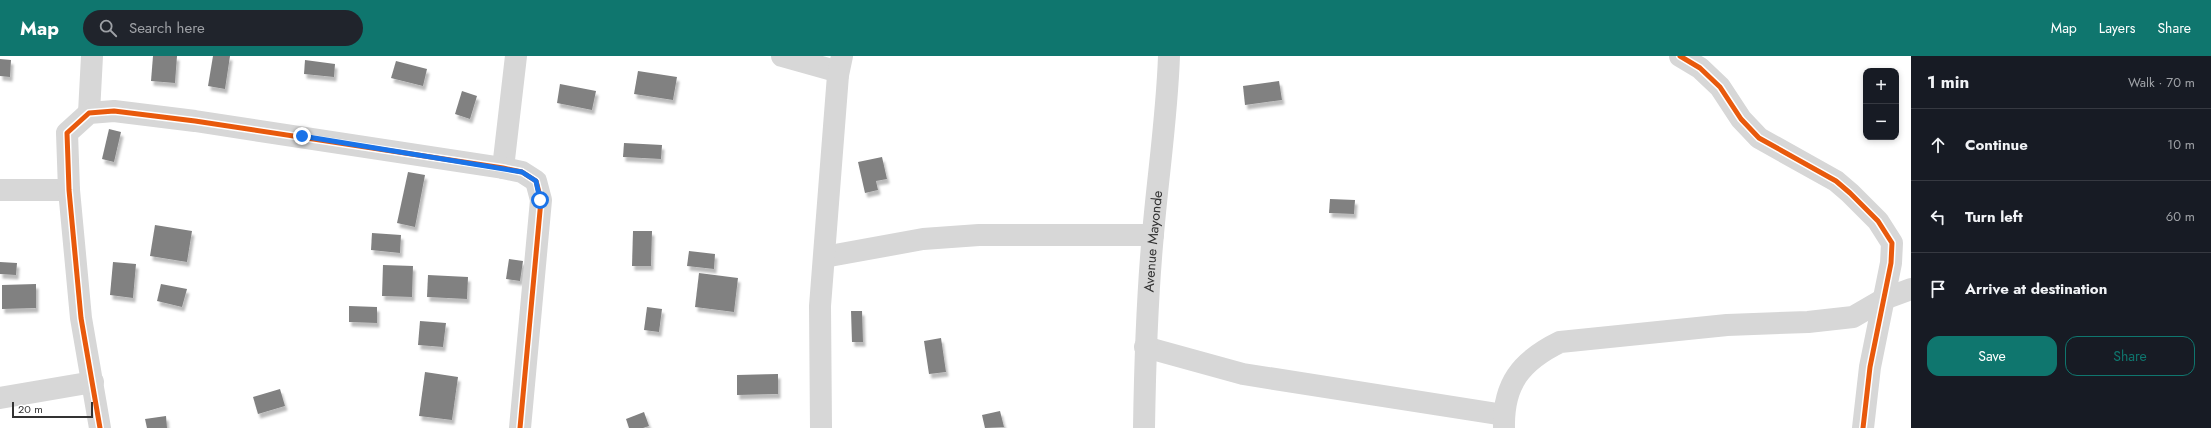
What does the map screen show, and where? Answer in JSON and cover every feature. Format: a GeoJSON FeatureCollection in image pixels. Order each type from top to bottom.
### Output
{"type":"FeatureCollection","features":[{"type":"Feature","properties":{"kind":"street"},"geometry":{"type":"LineString","coordinates":[[89,114],[92,56]]}},
{"type":"Feature","properties":{"kind":"street"},"geometry":{"type":"LineString","coordinates":[[503,168],[516,56]]}},
{"type":"Feature","properties":{"kind":"street"},"geometry":{"type":"LineString","coordinates":[[782,56],[832,70],[840,65]]}},
{"type":"Feature","properties":{"kind":"street","name":"Avenue Mayonde"},"geometry":{"type":"LineString","coordinates":[[1144,428],[1145,347],[1153,235],[1168,96],[1169,56]]}},
{"type":"Feature","properties":{"kind":"street"},"geometry":{"type":"LineString","coordinates":[[1680,56],[1700,68],[1720,87],[1742,119],[1759,138],[1777,150],[1836,181],[1874,217],[1892,244],[1891,263],[1870,367],[1863,428]]}},
{"type":"Feature","properties":{"kind":"street"},"geometry":{"type":"LineString","coordinates":[[821,428],[820,306],[840,65]]}},
{"type":"Feature","properties":{"kind":"street"},"geometry":{"type":"LineString","coordinates":[[100,428],[81,318],[70,190],[68,133],[89,114],[114,111],[195,121],[503,168],[522,172],[536,181],[540,200],[520,428]]}},
{"type":"Feature","properties":{"kind":"street"},"geometry":{"type":"LineString","coordinates":[[0,190],[70,190]]}},
{"type":"Feature","properties":{"kind":"street"},"geometry":{"type":"LineString","coordinates":[[824,257],[923,239],[979,235],[1153,235]]}},
{"type":"Feature","properties":{"kind":"street"},"geometry":{"type":"LineString","coordinates":[[1145,347],[1243,374],[1504,421],[1507,395],[1514,379],[1538,355],[1560,342],[1727,325],[1808,322],[1853,317],[1884,299],[1911,289]]}},
{"type":"Feature","properties":{"kind":"street"},"geometry":{"type":"LineString","coordinates":[[0,398],[92,382]]}},
{"type":"Feature","properties":{"kind":"building"},"geometry":{"type":"Polygon","coordinates":[[[153,56],[177,56],[175,83],[151,81],[153,56]]]}},
{"type":"Feature","properties":{"kind":"building"},"geometry":{"type":"Polygon","coordinates":[[[213,56],[230,56],[225,89],[208,86],[213,56]]]}},
{"type":"Feature","properties":{"kind":"building"},"geometry":{"type":"Polygon","coordinates":[[[0,59],[11,60],[10,77],[0,76],[0,59]]]}},
{"type":"Feature","properties":{"kind":"building"},"geometry":{"type":"Polygon","coordinates":[[[305,60],[335,64],[334,77],[304,74],[305,60]]]}},
{"type":"Feature","properties":{"kind":"building"},"geometry":{"type":"Polygon","coordinates":[[[396,61],[427,69],[423,86],[391,78],[396,61]]]}},
{"type":"Feature","properties":{"kind":"building"},"geometry":{"type":"Polygon","coordinates":[[[638,71],[677,77],[673,100],[634,94],[638,71]]]}},
{"type":"Feature","properties":{"kind":"building"},"geometry":{"type":"Polygon","coordinates":[[[1279,81],[1282,100],[1245,105],[1243,86],[1279,81]]]}},
{"type":"Feature","properties":{"kind":"building"},"geometry":{"type":"Polygon","coordinates":[[[560,84],[596,91],[592,110],[557,103],[560,84]]]}},
{"type":"Feature","properties":{"kind":"building"},"geometry":{"type":"Polygon","coordinates":[[[462,91],[477,96],[470,119],[455,114],[462,91]]]}},
{"type":"Feature","properties":{"kind":"building"},"geometry":{"type":"Polygon","coordinates":[[[109,129],[121,132],[114,162],[102,159],[109,129]]]}},
{"type":"Feature","properties":{"kind":"building"},"geometry":{"type":"Polygon","coordinates":[[[624,143],[662,145],[661,159],[623,157],[624,143]]]}},
{"type":"Feature","properties":{"kind":"building"},"geometry":{"type":"Polygon","coordinates":[[[882,157],[887,179],[876,181],[878,190],[865,193],[858,162],[882,157]]]}},
{"type":"Feature","properties":{"kind":"building"},"geometry":{"type":"Polygon","coordinates":[[[408,172],[425,175],[415,227],[397,223],[408,172]]]}},
{"type":"Feature","properties":{"kind":"building"},"geometry":{"type":"Polygon","coordinates":[[[1330,199],[1355,200],[1354,214],[1329,213],[1330,199]]]}},
{"type":"Feature","properties":{"kind":"building"},"geometry":{"type":"Polygon","coordinates":[[[155,225],[192,231],[187,262],[150,256],[155,225]]]}},
{"type":"Feature","properties":{"kind":"building"},"geometry":{"type":"Polygon","coordinates":[[[633,231],[652,231],[651,266],[632,266],[633,231]]]}},
{"type":"Feature","properties":{"kind":"building"},"geometry":{"type":"Polygon","coordinates":[[[372,233],[401,235],[400,253],[371,250],[372,233]]]}},
{"type":"Feature","properties":{"kind":"building"},"geometry":{"type":"Polygon","coordinates":[[[689,251],[715,254],[714,269],[687,266],[689,251]]]}},
{"type":"Feature","properties":{"kind":"building"},"geometry":{"type":"Polygon","coordinates":[[[509,259],[523,261],[520,281],[506,279],[509,259]]]}},
{"type":"Feature","properties":{"kind":"building"},"geometry":{"type":"Polygon","coordinates":[[[0,262],[17,263],[16,275],[0,274],[0,262]]]}},
{"type":"Feature","properties":{"kind":"building"},"geometry":{"type":"Polygon","coordinates":[[[113,262],[136,264],[133,298],[110,295],[113,262]]]}},
{"type":"Feature","properties":{"kind":"building"},"geometry":{"type":"Polygon","coordinates":[[[383,265],[413,266],[412,297],[382,296],[383,265]]]}},
{"type":"Feature","properties":{"kind":"building"},"geometry":{"type":"Polygon","coordinates":[[[699,273],[738,278],[734,312],[695,307],[699,273]]]}},
{"type":"Feature","properties":{"kind":"building"},"geometry":{"type":"Polygon","coordinates":[[[428,275],[468,277],[467,299],[427,297],[428,275]]]}},
{"type":"Feature","properties":{"kind":"building"},"geometry":{"type":"Polygon","coordinates":[[[36,284],[36,308],[2,309],[2,285],[36,284]]]}},
{"type":"Feature","properties":{"kind":"building"},"geometry":{"type":"Polygon","coordinates":[[[161,284],[187,289],[182,307],[157,301],[161,284]]]}},
{"type":"Feature","properties":{"kind":"building"},"geometry":{"type":"Polygon","coordinates":[[[349,306],[377,307],[377,323],[349,322],[349,306]]]}},
{"type":"Feature","properties":{"kind":"building"},"geometry":{"type":"Polygon","coordinates":[[[647,307],[662,309],[659,332],[644,330],[647,307]]]}},
{"type":"Feature","properties":{"kind":"building"},"geometry":{"type":"Polygon","coordinates":[[[851,311],[862,311],[863,342],[852,342],[851,311]]]}},
{"type":"Feature","properties":{"kind":"building"},"geometry":{"type":"Polygon","coordinates":[[[420,321],[446,323],[443,347],[418,345],[420,321]]]}},
{"type":"Feature","properties":{"kind":"building"},"geometry":{"type":"Polygon","coordinates":[[[941,338],[946,372],[929,374],[924,341],[941,338]]]}},
{"type":"Feature","properties":{"kind":"building"},"geometry":{"type":"Polygon","coordinates":[[[425,372],[458,377],[452,420],[419,416],[425,372]]]}},
{"type":"Feature","properties":{"kind":"building"},"geometry":{"type":"Polygon","coordinates":[[[778,374],[778,394],[737,395],[737,375],[778,374]]]}},
{"type":"Feature","properties":{"kind":"building"},"geometry":{"type":"Polygon","coordinates":[[[280,389],[285,406],[258,414],[253,397],[280,389]]]}},
{"type":"Feature","properties":{"kind":"building"},"geometry":{"type":"Polygon","coordinates":[[[1000,411],[1004,427],[985,428],[982,415],[1000,411]]]}},
{"type":"Feature","properties":{"kind":"building"},"geometry":{"type":"Polygon","coordinates":[[[644,412],[649,426],[643,428],[629,428],[626,419],[644,412]]]}},
{"type":"Feature","properties":{"kind":"building"},"geometry":{"type":"Polygon","coordinates":[[[166,416],[167,428],[147,428],[145,419],[166,416]]]}},
{"type":"Feature","properties":{"kind":"cycle path"},"geometry":{"type":"LineString","coordinates":[[1680,56],[1700,68],[1720,87],[1741,119],[1759,138],[1836,181],[1850,193],[1878,221],[1892,243],[1891,263],[1870,367],[1863,428]]}},
{"type":"Feature","properties":{"kind":"cycle path"},"geometry":{"type":"LineString","coordinates":[[100,428],[81,318],[69,190],[67,133],[89,113],[114,111],[195,121],[503,168],[522,172],[536,181],[541,200],[520,428]]}},
{"type":"Feature","properties":{"kind":"route"},"geometry":{"type":"LineString","coordinates":[[302,136],[522,172],[536,181],[540,200]]}}]}
